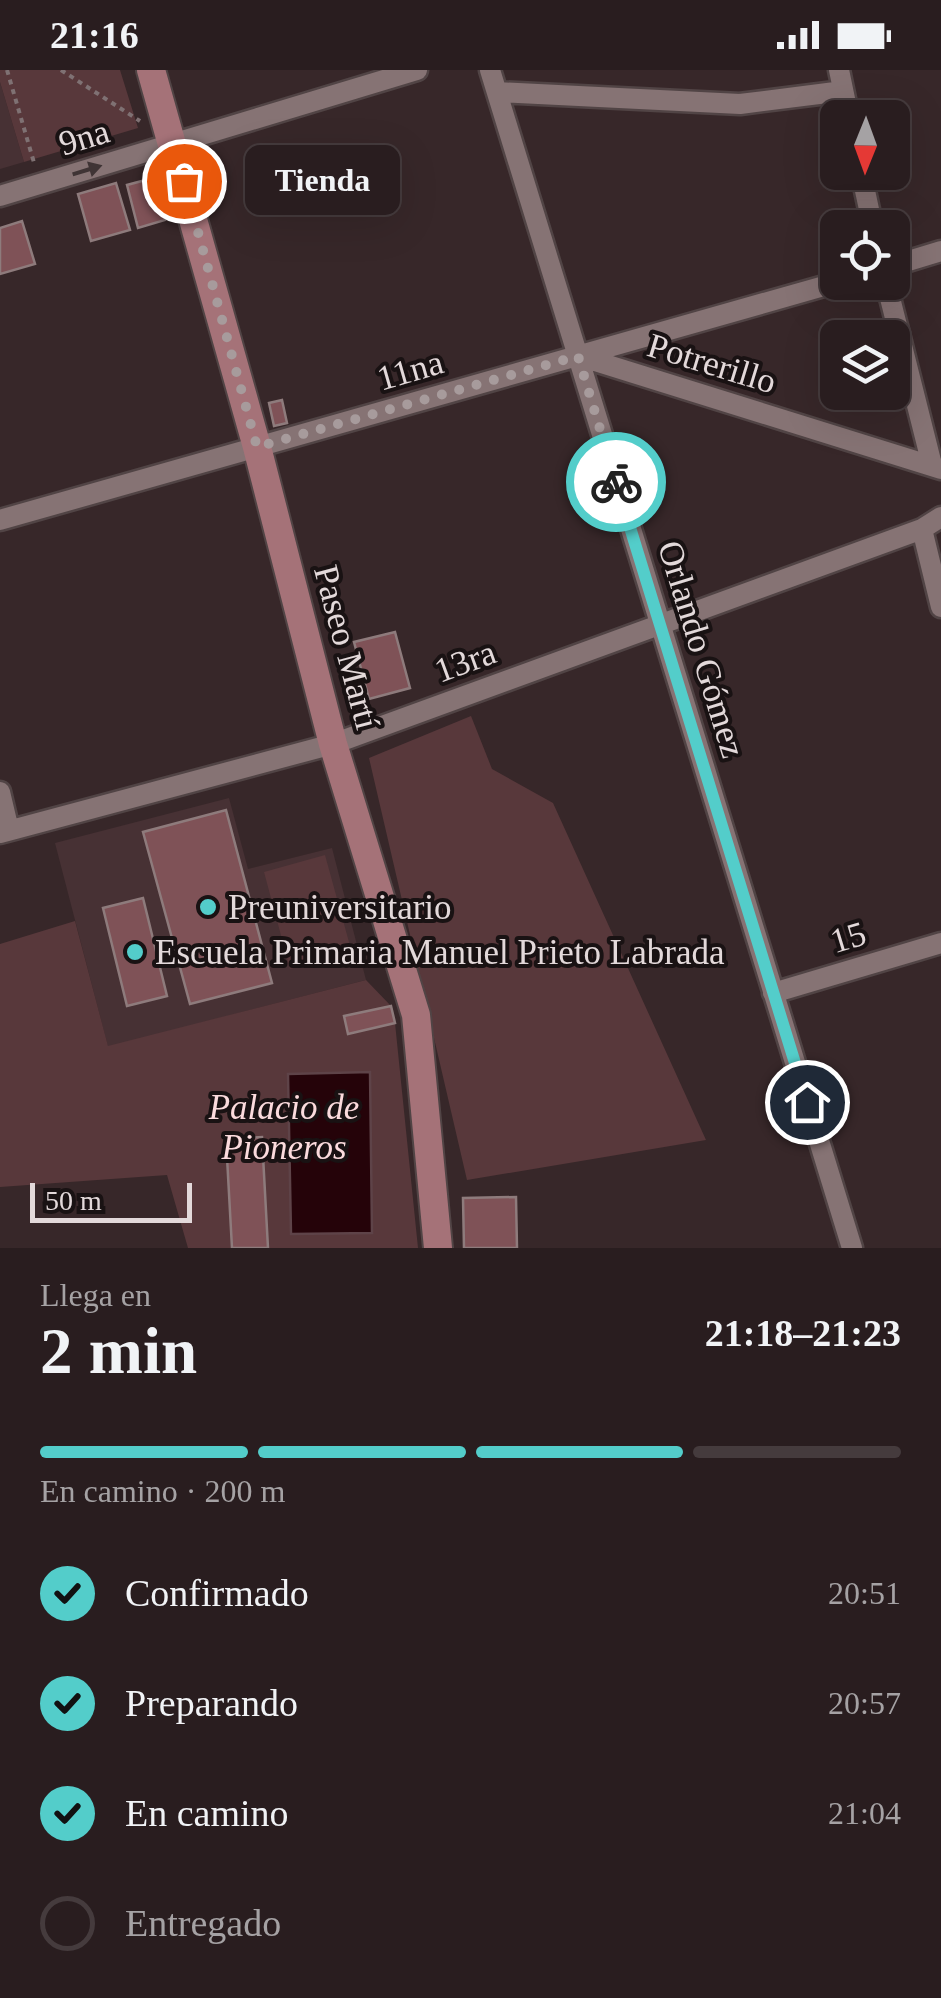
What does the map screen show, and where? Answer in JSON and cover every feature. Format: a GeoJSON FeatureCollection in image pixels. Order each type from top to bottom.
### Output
{"type":"FeatureCollection","features":[{"type":"Feature","properties":{"kind":"main road","name":"Paseo Martí"},"geometry":{"type":"LineString","coordinates":[[152,70],[257,447],[334,744],[416,1015],[438,1248]]}},
{"type":"Feature","properties":{"kind":"street","name":"9na"},"geometry":{"type":"LineString","coordinates":[[0,196],[417,70]]}},
{"type":"Feature","properties":{"kind":"street","name":"Orlando Gómez"},"geometry":{"type":"LineString","coordinates":[[490,70],[852,1248]]}},
{"type":"Feature","properties":{"kind":"street"},"geometry":{"type":"LineString","coordinates":[[496,92],[740,104],[841,80]]}},
{"type":"Feature","properties":{"kind":"street"},"geometry":{"type":"LineString","coordinates":[[910,261],[941,252]]}},
{"type":"Feature","properties":{"kind":"street","name":"11na"},"geometry":{"type":"LineString","coordinates":[[0,520],[820,287]]}},
{"type":"Feature","properties":{"kind":"street"},"geometry":{"type":"LineString","coordinates":[[891,300],[936,467]]}},
{"type":"Feature","properties":{"kind":"street","name":"Potrerillo"},"geometry":{"type":"LineString","coordinates":[[578,356],[936,467]]}},
{"type":"Feature","properties":{"kind":"street","name":"13ra"},"geometry":{"type":"LineString","coordinates":[[4,831],[334,744],[922,529],[941,516]]}},
{"type":"Feature","properties":{"kind":"street"},"geometry":{"type":"LineString","coordinates":[[922,529],[941,607]]}},
{"type":"Feature","properties":{"kind":"street"},"geometry":{"type":"LineString","coordinates":[[0,792],[4,831]]}},
{"type":"Feature","properties":{"kind":"street","name":"15"},"geometry":{"type":"LineString","coordinates":[[774,993],[941,943]]}},
{"type":"Feature","properties":{"kind":"path"},"geometry":{"type":"LineString","coordinates":[[7,70],[41,184]]}},
{"type":"Feature","properties":{"kind":"path"},"geometry":{"type":"LineString","coordinates":[[61,70],[173,143]]}},
{"type":"Feature","properties":{"kind":"shaded area"},"geometry":{"type":"Polygon","coordinates":[[[0,82],[24,162],[0,169],[0,82]]]}},
{"type":"Feature","properties":{"kind":"shaded area"},"geometry":{"type":"Polygon","coordinates":[[[229,798],[248,869],[332,848],[366,980],[108,1047],[55,843],[229,798]]]}},
{"type":"Feature","properties":{"kind":"shaded area"},"geometry":{"type":"Polygon","coordinates":[[[370,1072],[372,1233],[291,1234],[288,1074],[370,1072]]]}},
{"type":"Feature","properties":{"kind":"green space"},"geometry":{"type":"Polygon","coordinates":[[[0,70],[120,70],[138,128],[24,162],[0,82],[0,70]]]}},
{"type":"Feature","properties":{"kind":"green space"},"geometry":{"type":"Polygon","coordinates":[[[471,716],[492,769],[553,803],[706,1140],[467,1180],[369,758],[471,716]]]}},
{"type":"Feature","properties":{"kind":"green space"},"geometry":{"type":"Polygon","coordinates":[[[325,855],[352,953],[290,969],[264,872],[325,855]]]}},
{"type":"Feature","properties":{"kind":"green space","name":"Palacio de Pioneros"},"geometry":{"type":"Polygon","coordinates":[[[75,921],[108,1046],[366,980],[391,1006],[395,1023],[418,1248],[188,1248],[167,1175],[0,1187],[0,944],[75,921]]]}},
{"type":"Feature","properties":{"kind":"building"},"geometry":{"type":"Polygon","coordinates":[[[153,178],[165,220],[138,228],[127,185],[153,178]]]}},
{"type":"Feature","properties":{"kind":"building"},"geometry":{"type":"Polygon","coordinates":[[[116,183],[130,230],[91,241],[78,194],[116,183]]]}},
{"type":"Feature","properties":{"kind":"building"},"geometry":{"type":"Polygon","coordinates":[[[22,221],[35,264],[0,274],[0,228],[22,221]]]}},
{"type":"Feature","properties":{"kind":"building"},"geometry":{"type":"Polygon","coordinates":[[[282,400],[287,423],[274,426],[269,403],[282,400]]]}},
{"type":"Feature","properties":{"kind":"building"},"geometry":{"type":"Polygon","coordinates":[[[395,632],[410,688],[369,699],[354,642],[395,632]]]}},
{"type":"Feature","properties":{"kind":"building","name":"Preuniversitario"},"geometry":{"type":"Polygon","coordinates":[[[226,810],[272,983],[190,1004],[143,832],[226,810]]]}},
{"type":"Feature","properties":{"kind":"building","name":"Escuela Primaria Manuel Prieto Labrada"},"geometry":{"type":"Polygon","coordinates":[[[143,898],[167,996],[127,1006],[103,908],[143,898]]]}},
{"type":"Feature","properties":{"kind":"building"},"geometry":{"type":"Polygon","coordinates":[[[391,1006],[395,1023],[348,1034],[344,1016],[391,1006]]]}},
{"type":"Feature","properties":{"kind":"building"},"geometry":{"type":"Polygon","coordinates":[[[262,1137],[268,1248],[232,1248],[226,1139],[262,1137]]]}},
{"type":"Feature","properties":{"kind":"building"},"geometry":{"type":"Polygon","coordinates":[[[516,1197],[517,1248],[464,1248],[463,1198],[516,1197]]]}},
{"type":"Feature","properties":{"kind":"way so far"},"geometry":{"type":"LineString","coordinates":[[184,181],[257,447],[578,356],[616,482]]}},
{"type":"Feature","properties":{"kind":"place","name":"Tienda"},"geometry":{"type":"Point","coordinates":[184,181]}},
{"type":"Feature","properties":{"kind":"place","name":"Preuniversitario"},"geometry":{"type":"Point","coordinates":[208,907]}},
{"type":"Feature","properties":{"kind":"place","name":"Escuela Primaria Manuel Prieto Labrada"},"geometry":{"type":"Point","coordinates":[135,952]}},
{"type":"Feature","properties":{"kind":"route"},"geometry":{"type":"LineString","coordinates":[[616,482],[807,1102]]}}]}
